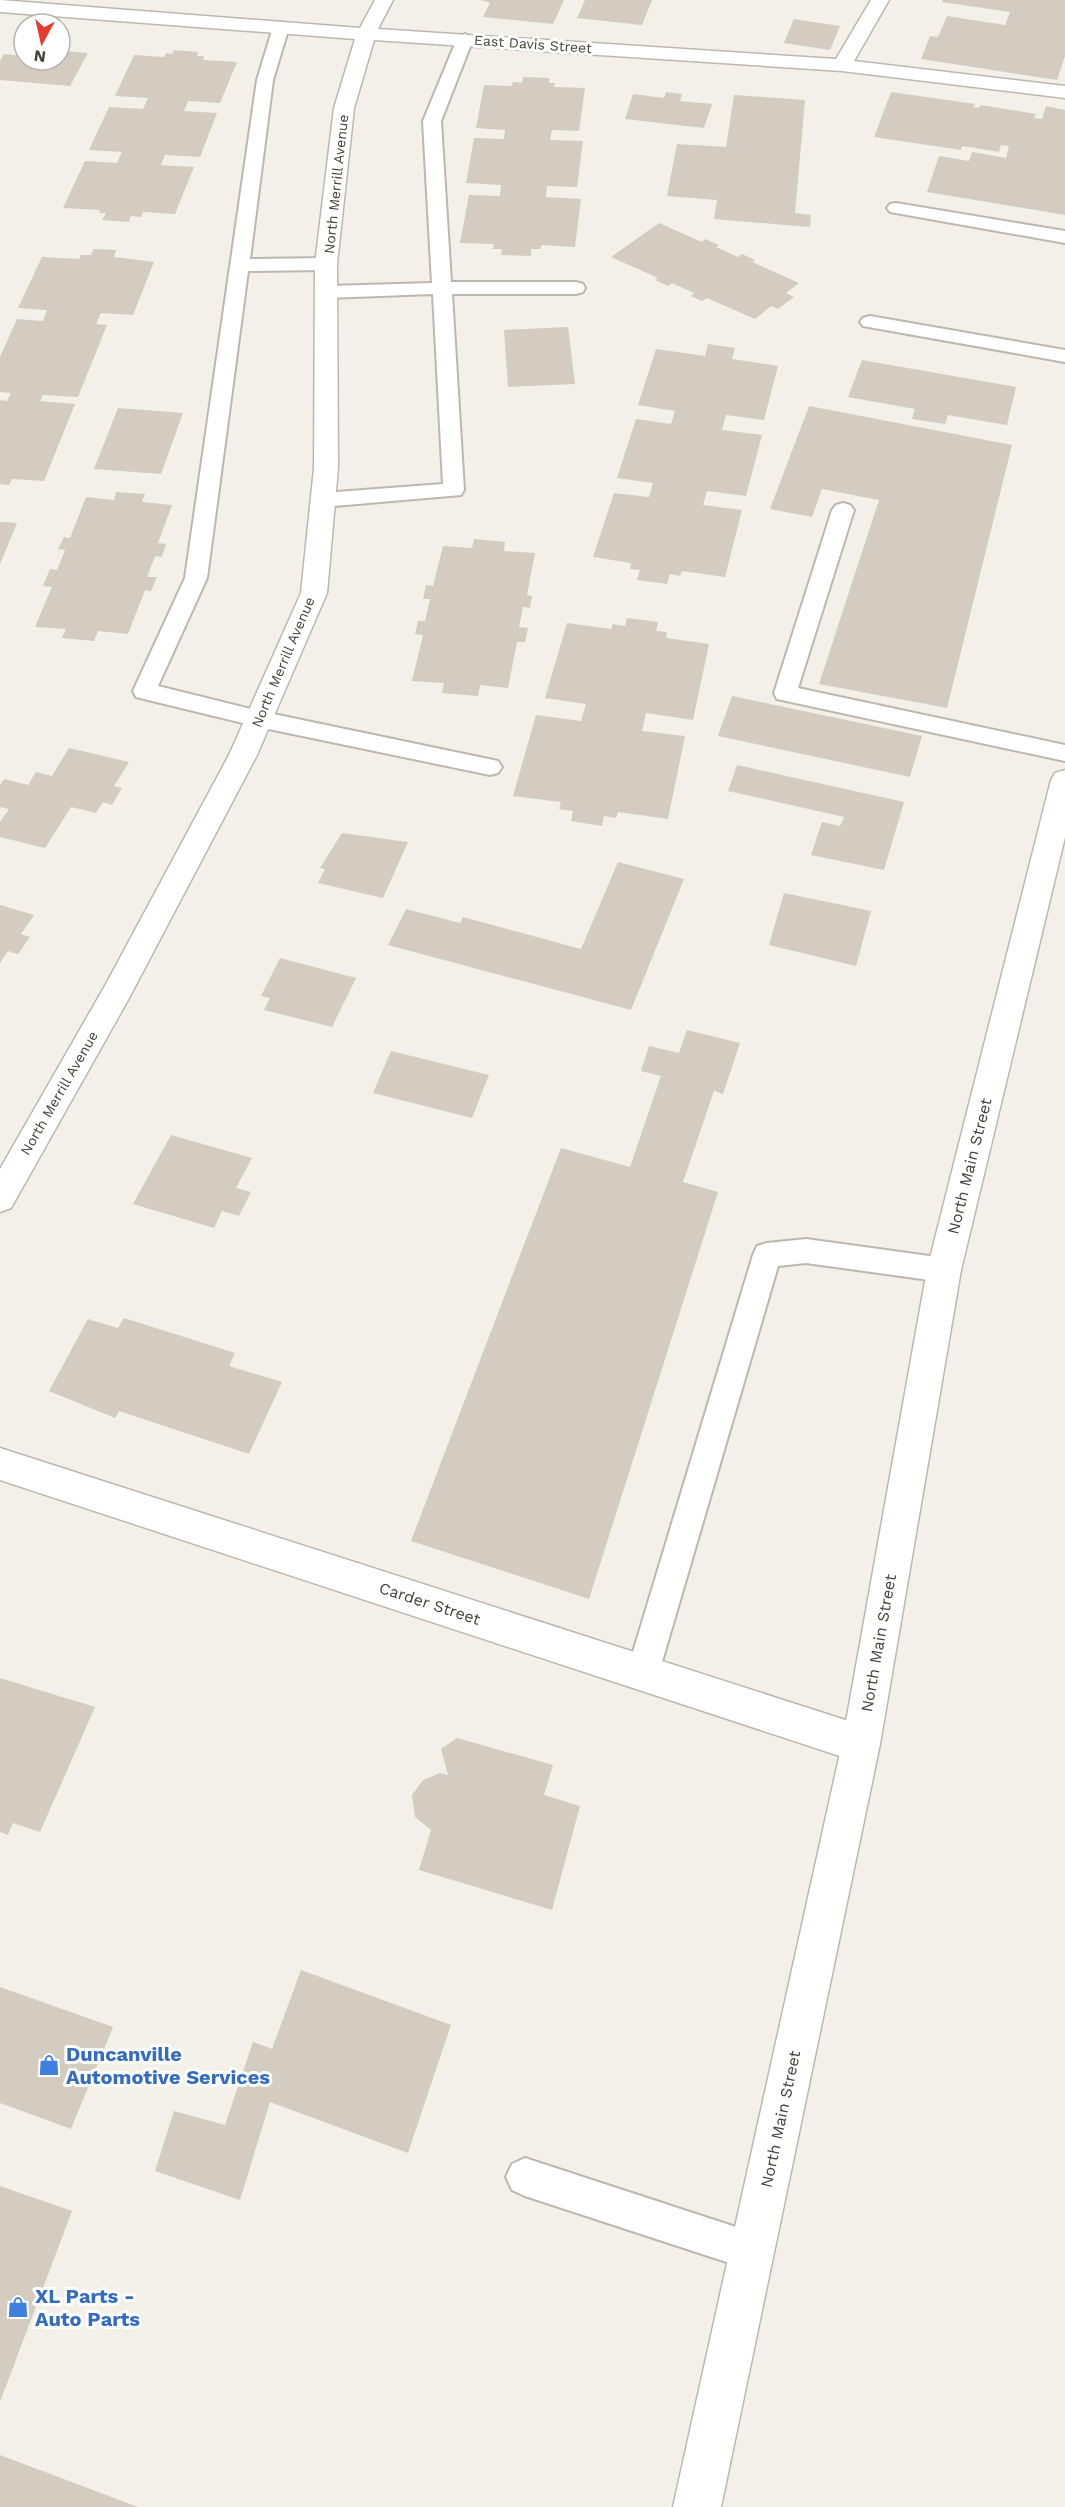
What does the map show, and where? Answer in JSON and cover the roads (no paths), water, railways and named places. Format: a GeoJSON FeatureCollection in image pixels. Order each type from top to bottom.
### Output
{"type":"FeatureCollection","features":[{"type":"Feature","properties":{"kind":"street","name":"North Merrill Avenue"},"geometry":{"type":"LineString","coordinates":[[0,1198],[117,992],[243,755],[314,593],[323,500],[327,424],[326,264],[344,108],[366,34],[384,0]]}},
{"type":"Feature","properties":{"kind":"street"},"geometry":{"type":"LineString","coordinates":[[842,65],[880,0]]}},
{"type":"Feature","properties":{"kind":"street","name":"East Davis Street"},"geometry":{"type":"LineString","coordinates":[[0,6],[366,34],[842,65],[1065,92]]}},
{"type":"Feature","properties":{"kind":"street","name":"North Main Street"},"geometry":{"type":"LineString","coordinates":[[697,2507],[861,1744],[944,1270],[1065,780]]}},
{"type":"Feature","properties":{"kind":"street","name":"Carder Street"},"geometry":{"type":"LineString","coordinates":[[0,1464],[861,1744]]}},
{"type":"Feature","properties":{"kind":"lane"},"geometry":{"type":"LineString","coordinates":[[281,27],[265,80],[196,578],[144,691],[259,719],[490,767]]}},
{"type":"Feature","properties":{"kind":"lane"},"geometry":{"type":"LineString","coordinates":[[323,500],[454,490],[434,187],[432,121],[465,39]]}},
{"type":"Feature","properties":{"kind":"lane"},"geometry":{"type":"LineString","coordinates":[[896,208],[1065,237]]}},
{"type":"Feature","properties":{"kind":"lane"},"geometry":{"type":"LineString","coordinates":[[238,266],[326,264]]}},
{"type":"Feature","properties":{"kind":"lane"},"geometry":{"type":"LineString","coordinates":[[327,292],[442,288],[576,288]]}},
{"type":"Feature","properties":{"kind":"lane"},"geometry":{"type":"LineString","coordinates":[[870,322],[1065,356]]}},
{"type":"Feature","properties":{"kind":"lane"},"geometry":{"type":"LineString","coordinates":[[843,510],[785,693],[1065,753]]}},
{"type":"Feature","properties":{"kind":"lane"},"geometry":{"type":"LineString","coordinates":[[643,1672],[767,1255],[806,1251],[944,1270]]}},
{"type":"Feature","properties":{"kind":"lane"},"geometry":{"type":"LineString","coordinates":[[525,2177],[751,2251]]}},
{"type":"Feature","properties":{"kind":"place","name":"Duncanville Automotive Services"},"geometry":{"type":"Point","coordinates":[49,2065]}},
{"type":"Feature","properties":{"kind":"place","name":"XL Parts - Auto Parts"},"geometry":{"type":"Point","coordinates":[18,2307]}}]}
